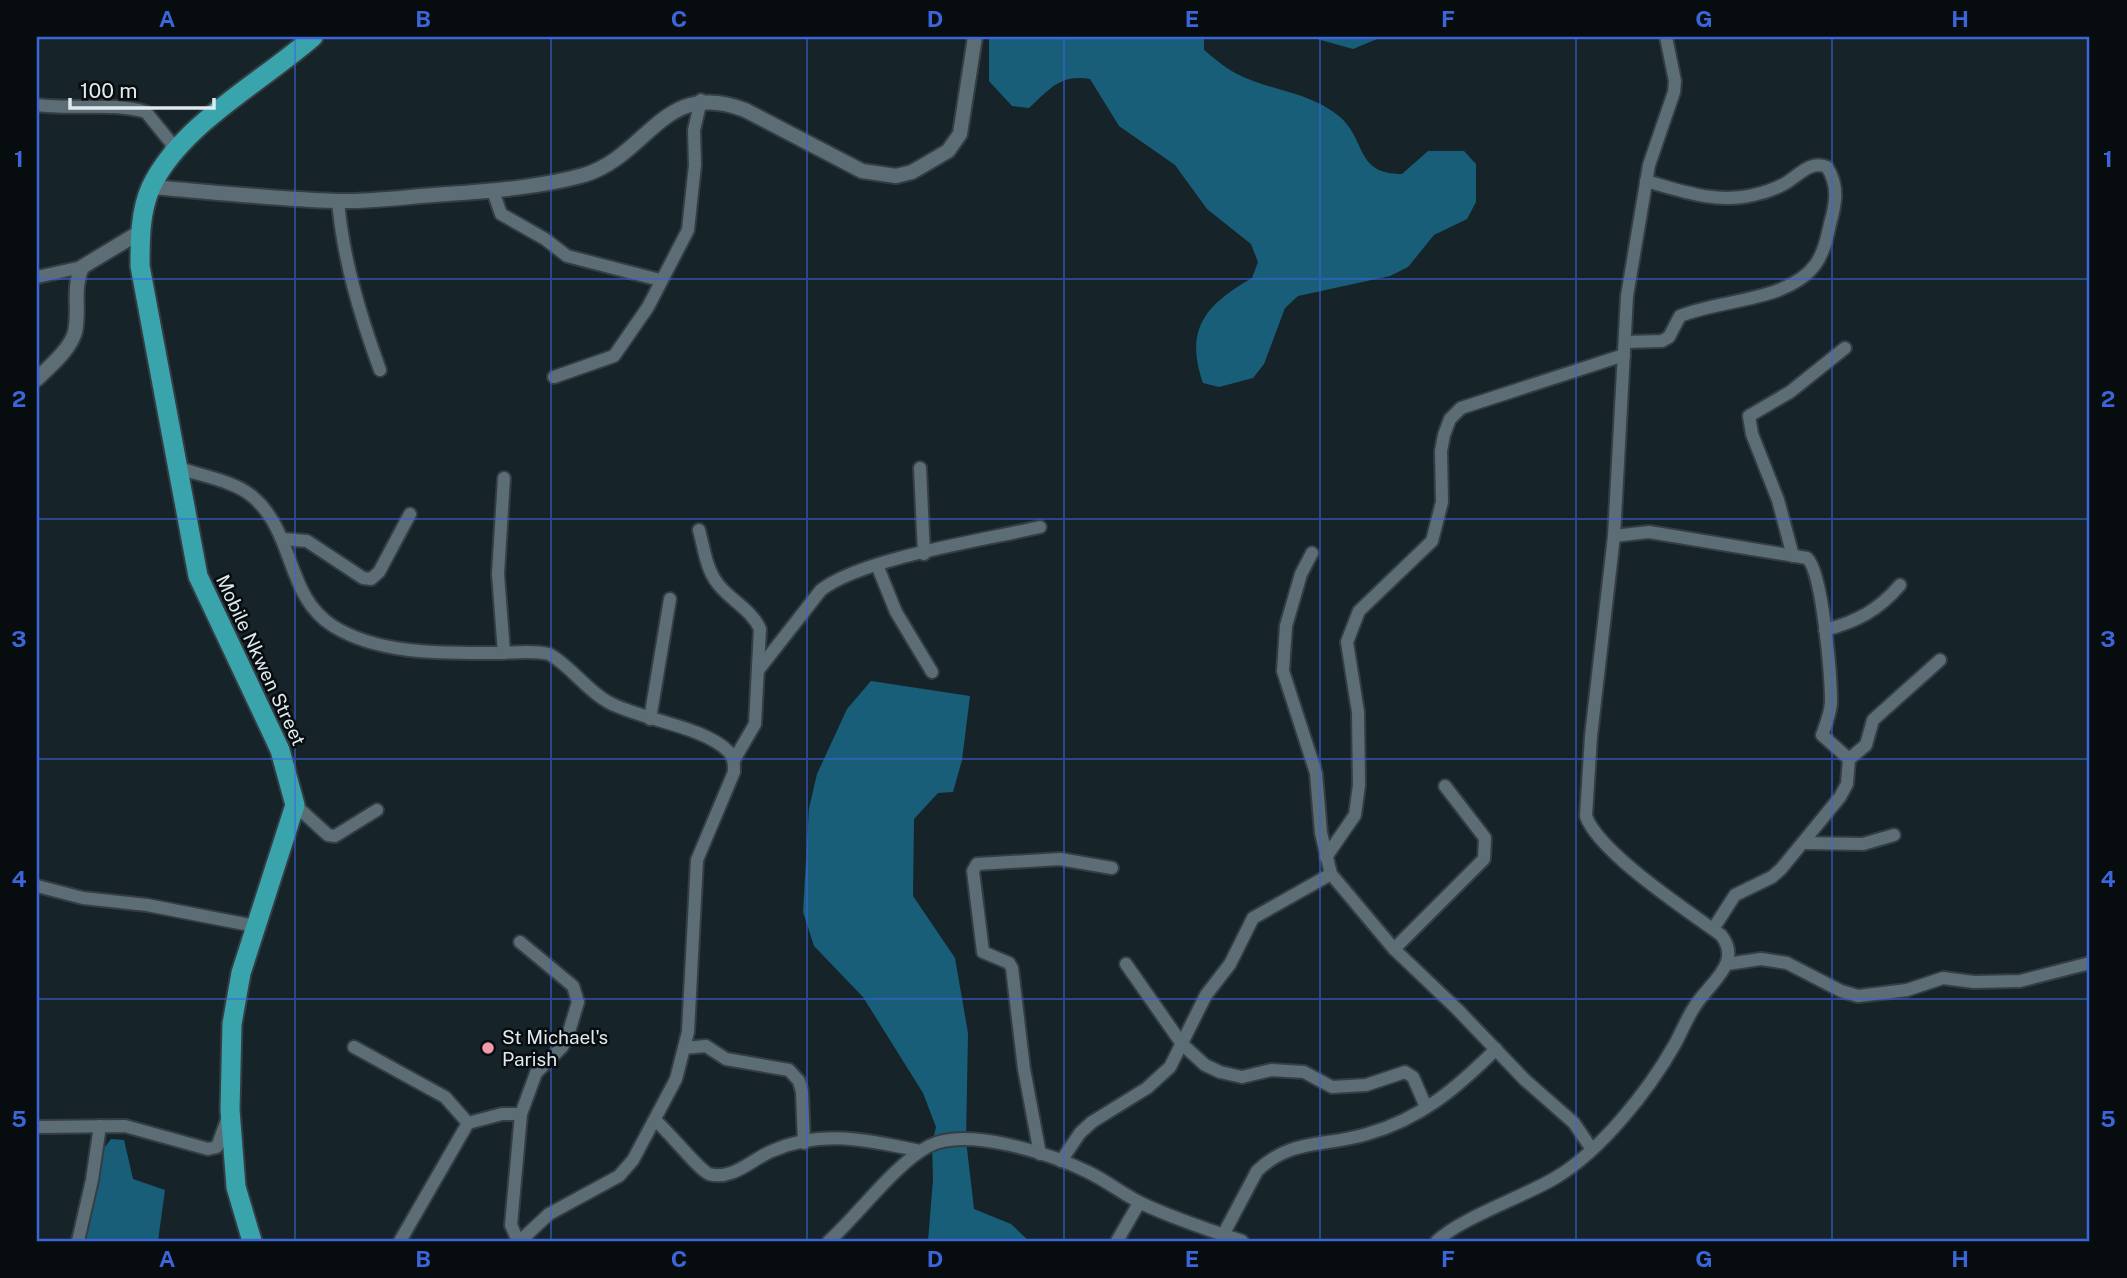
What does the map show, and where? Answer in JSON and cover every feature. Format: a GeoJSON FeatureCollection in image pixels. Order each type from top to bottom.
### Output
{"type":"FeatureCollection","features":[{"type":"Feature","properties":{"kind":"highway","name":"Mobile Nkwen Street"},"geometry":{"type":"LineString","coordinates":[[295,805],[280,750],[198,576],[140,266],[140,232],[151,187],[168,160],[203,124],[313,37]]}},
{"type":"Feature","properties":{"kind":"highway"},"geometry":{"type":"LineString","coordinates":[[252,1241],[236,1187],[230,1110],[232,1024],[241,973],[295,805]]}},
{"type":"Feature","properties":{"kind":"street"},"geometry":{"type":"LineString","coordinates":[[151,187],[338,201],[493,191],[584,175],[606,165],[681,107],[701,100],[728,103],[745,110],[862,171],[896,176],[929,164],[948,151],[960,134],[975,37]]}},
{"type":"Feature","properties":{"kind":"street"},"geometry":{"type":"LineString","coordinates":[[1437,1241],[1556,1177],[1591,1148],[1637,1100],[1675,1045],[1696,1004],[1727,964],[1729,945],[1713,929],[1650,882],[1602,840],[1586,816],[1591,736],[1614,536],[1614,494],[1627,296],[1646,181],[1674,92],[1675,81],[1665,37]]}},
{"type":"Feature","properties":{"kind":"street"},"geometry":{"type":"LineString","coordinates":[[554,377],[614,356],[648,307],[688,230],[695,165],[694,130],[701,100]]}},
{"type":"Feature","properties":{"kind":"street"},"geometry":{"type":"LineString","coordinates":[[37,105],[78,109],[112,106],[146,112],[172,144],[168,160]]}},
{"type":"Feature","properties":{"kind":"street"},"geometry":{"type":"LineString","coordinates":[[1326,857],[1351,825],[1359,785],[1358,712],[1348,642],[1352,626],[1359,611],[1432,541],[1441,502],[1441,452],[1450,419],[1461,408],[1522,390],[1625,348],[1662,341],[1669,337],[1680,316],[1783,288],[1815,266],[1824,247],[1837,194],[1833,176],[1827,167],[1821,164],[1814,164],[1784,184],[1754,195],[1728,199],[1705,197],[1646,181]]}},
{"type":"Feature","properties":{"kind":"street"},"geometry":{"type":"LineString","coordinates":[[493,191],[501,214],[545,239],[567,256],[660,280]]}},
{"type":"Feature","properties":{"kind":"street"},"geometry":{"type":"LineString","coordinates":[[338,201],[341,232],[352,281],[380,370]]}},
{"type":"Feature","properties":{"kind":"street"},"geometry":{"type":"LineString","coordinates":[[37,277],[82,267],[140,232]]}},
{"type":"Feature","properties":{"kind":"street"},"geometry":{"type":"LineString","coordinates":[[37,379],[70,343],[75,332],[75,289],[82,267]]}},
{"type":"Feature","properties":{"kind":"street"},"geometry":{"type":"LineString","coordinates":[[1793,556],[1774,489],[1752,434],[1749,416],[1790,392],[1844,348]]}},
{"type":"Feature","properties":{"kind":"street"},"geometry":{"type":"LineString","coordinates":[[179,468],[252,496],[263,507],[283,539],[305,600],[315,614],[345,633],[396,646],[439,652],[549,654],[559,660],[592,693],[624,710],[698,734],[728,751],[734,760]]}},
{"type":"Feature","properties":{"kind":"street"},"geometry":{"type":"LineString","coordinates":[[920,468],[924,554]]}},
{"type":"Feature","properties":{"kind":"street"},"geometry":{"type":"LineString","coordinates":[[504,478],[498,574],[504,653]]}},
{"type":"Feature","properties":{"kind":"street"},"geometry":{"type":"LineString","coordinates":[[283,539],[307,541],[363,578],[371,579],[379,572],[410,514]]}},
{"type":"Feature","properties":{"kind":"street"},"geometry":{"type":"LineString","coordinates":[[759,669],[821,590],[832,581],[877,565],[1040,527]]}},
{"type":"Feature","properties":{"kind":"street"},"geometry":{"type":"LineString","coordinates":[[520,942],[573,986],[579,1002],[562,1047],[536,1073],[521,1114],[511,1225],[519,1241],[549,1214],[619,1176],[633,1160],[676,1079],[684,1048],[691,998],[696,860],[734,772],[734,760],[755,724],[759,669],[760,629],[756,620],[719,586],[712,575],[699,530]]}},
{"type":"Feature","properties":{"kind":"street"},"geometry":{"type":"LineString","coordinates":[[1614,536],[1649,532],[1793,556],[1812,562],[1825,630],[1831,701],[1822,735],[1849,759]]}},
{"type":"Feature","properties":{"kind":"street"},"geometry":{"type":"LineString","coordinates":[[1312,553],[1301,574],[1286,626],[1283,671],[1316,773],[1326,857],[1331,874],[1394,949],[1525,1080],[1574,1123],[1591,1148]]}},
{"type":"Feature","properties":{"kind":"street"},"geometry":{"type":"LineString","coordinates":[[877,565],[896,612],[932,673]]}},
{"type":"Feature","properties":{"kind":"street"},"geometry":{"type":"LineString","coordinates":[[1825,630],[1852,623],[1884,604],[1900,585]]}},
{"type":"Feature","properties":{"kind":"street"},"geometry":{"type":"LineString","coordinates":[[650,719],[670,598]]}},
{"type":"Feature","properties":{"kind":"street"},"geometry":{"type":"LineString","coordinates":[[1713,929],[1735,895],[1772,877],[1803,843],[1847,784],[1849,759],[1866,745],[1873,720],[1940,660]]}},
{"type":"Feature","properties":{"kind":"street"},"geometry":{"type":"LineString","coordinates":[[1394,949],[1484,859],[1485,838],[1445,786]]}},
{"type":"Feature","properties":{"kind":"street"},"geometry":{"type":"LineString","coordinates":[[295,805],[328,835],[335,836],[377,810]]}},
{"type":"Feature","properties":{"kind":"street"},"geometry":{"type":"LineString","coordinates":[[1803,843],[1863,844],[1894,835]]}},
{"type":"Feature","properties":{"kind":"street"},"geometry":{"type":"LineString","coordinates":[[1040,1154],[1024,1069],[1013,968],[1009,963],[983,952],[973,871],[977,864],[1060,859],[1112,869]]}},
{"type":"Feature","properties":{"kind":"street"},"geometry":{"type":"LineString","coordinates":[[1061,1161],[1080,1133],[1092,1122],[1161,1077],[1178,1056],[1206,995],[1230,964],[1253,918],[1331,874]]}},
{"type":"Feature","properties":{"kind":"street"},"geometry":{"type":"LineString","coordinates":[[37,886],[83,898],[147,905],[255,926]]}},
{"type":"Feature","properties":{"kind":"street"},"geometry":{"type":"LineString","coordinates":[[1727,964],[1761,959],[1787,963],[1841,991],[1858,996],[1907,990],[1943,978],[1974,982],[2020,981],[2090,963]]}},
{"type":"Feature","properties":{"kind":"street"},"geometry":{"type":"LineString","coordinates":[[1126,964],[1182,1044],[1205,1065],[1242,1077],[1282,1070],[1315,1076],[1332,1087],[1349,1087],[1408,1073],[1413,1077],[1426,1107]]}},
{"type":"Feature","properties":{"kind":"street"},"geometry":{"type":"LineString","coordinates":[[684,1048],[706,1046],[726,1059],[780,1066],[789,1070],[799,1081],[802,1092],[804,1143]]}},
{"type":"Feature","properties":{"kind":"street"},"geometry":{"type":"LineString","coordinates":[[354,1047],[445,1097],[468,1123]]}},
{"type":"Feature","properties":{"kind":"street"},"geometry":{"type":"LineString","coordinates":[[1223,1234],[1257,1171],[1286,1150],[1302,1144],[1335,1142],[1367,1134],[1426,1107],[1450,1094],[1496,1049]]}},
{"type":"Feature","properties":{"kind":"street"},"geometry":{"type":"LineString","coordinates":[[37,1127],[125,1126],[208,1149],[217,1147],[230,1110]]}},
{"type":"Feature","properties":{"kind":"street"},"geometry":{"type":"LineString","coordinates":[[400,1241],[468,1123],[502,1114],[521,1114]]}},
{"type":"Feature","properties":{"kind":"street"},"geometry":{"type":"LineString","coordinates":[[656,1121],[680,1143],[698,1166],[707,1173],[720,1175],[733,1173],[772,1151],[848,1137],[920,1151]]}},
{"type":"Feature","properties":{"kind":"street"},"geometry":{"type":"LineString","coordinates":[[78,1241],[92,1180],[100,1126]]}},
{"type":"Feature","properties":{"kind":"street"},"geometry":{"type":"LineString","coordinates":[[829,1241],[920,1151],[948,1140],[966,1140],[1040,1154],[1061,1161],[1117,1188],[1139,1203],[1242,1241]]}},
{"type":"Feature","properties":{"kind":"street"},"geometry":{"type":"LineString","coordinates":[[1117,1241],[1139,1203]]}},
{"type":"Feature","properties":{"kind":"shaded area"},"geometry":{"type":"Polygon","coordinates":[[[989,37],[1204,37],[1204,50],[1231,71],[1303,96],[1328,108],[1348,126],[1369,162],[1387,173],[1402,174],[1428,151],[1464,151],[1476,164],[1476,202],[1467,219],[1434,235],[1408,267],[1390,276],[1298,296],[1285,308],[1264,364],[1253,378],[1219,387],[1203,383],[1196,347],[1198,333],[1211,309],[1222,298],[1252,278],[1258,262],[1251,244],[1207,209],[1175,165],[1119,126],[1090,79],[1071,79],[1056,84],[1029,108],[1012,106],[989,81],[989,37]]]}},
{"type":"Feature","properties":{"kind":"shaded area"},"geometry":{"type":"Polygon","coordinates":[[[1310,37],[1382,37],[1353,49],[1310,37]]]}},
{"type":"Feature","properties":{"kind":"shaded area"},"geometry":{"type":"Polygon","coordinates":[[[871,681],[970,696],[962,760],[953,792],[938,793],[914,819],[913,896],[955,958],[968,1033],[966,1140],[974,1209],[1011,1224],[1029,1241],[928,1241],[933,1180],[932,1144],[936,1127],[923,1093],[863,997],[814,946],[803,912],[809,808],[817,774],[847,709],[871,681]]]}},
{"type":"Feature","properties":{"kind":"shaded area"},"geometry":{"type":"Polygon","coordinates":[[[111,1139],[124,1140],[133,1179],[165,1190],[158,1241],[86,1241],[95,1160],[111,1139]]]}},
{"type":"Feature","properties":{"kind":"place","name":"St Michael's Parish"},"geometry":{"type":"Point","coordinates":[488,1048]}}]}
